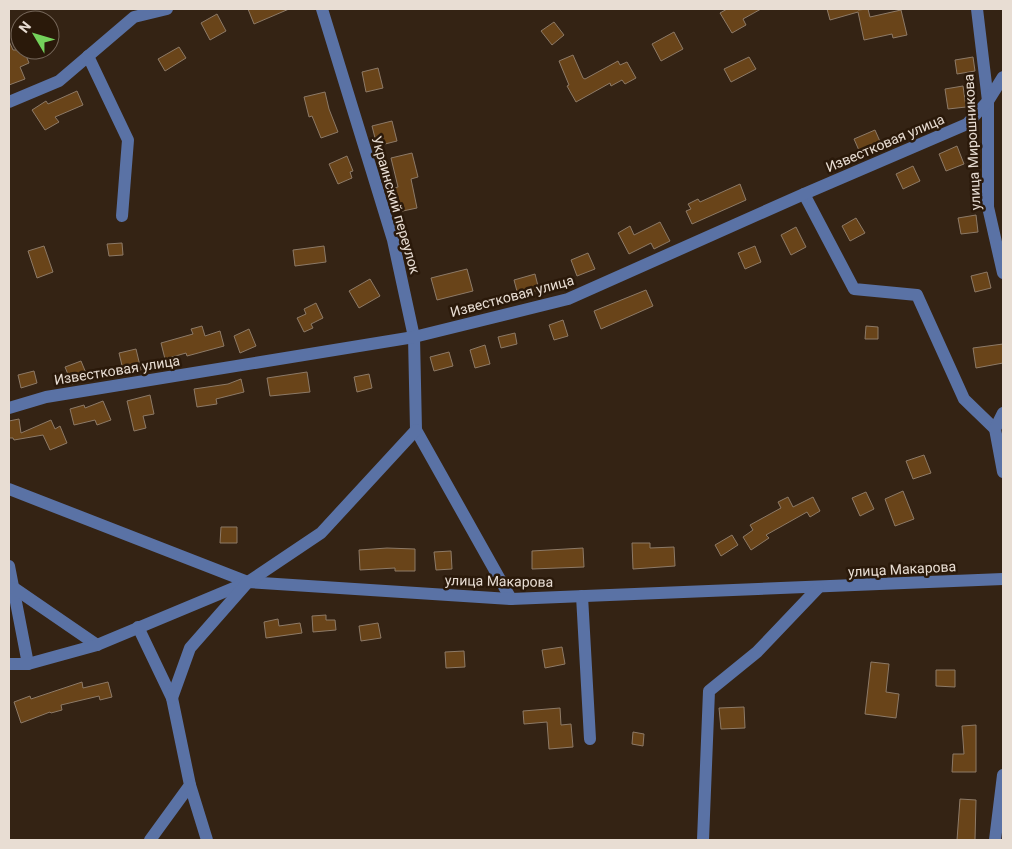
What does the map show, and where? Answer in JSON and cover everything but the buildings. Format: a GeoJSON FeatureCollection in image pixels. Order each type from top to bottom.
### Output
{"type":"FeatureCollection","features":[{"type":"Feature","properties":{"kind":"street"},"geometry":{"type":"LineString","coordinates":[[9,102],[59,81],[134,17],[168,9]]}},
{"type":"Feature","properties":{"kind":"street","name":"Украинский переулок"},"geometry":{"type":"LineString","coordinates":[[322,9],[393,240],[414,337],[416,430],[511,599]]}},
{"type":"Feature","properties":{"kind":"street","name":"улица Мирошникова"},"geometry":{"type":"LineString","coordinates":[[977,9],[988,101],[988,206],[1003,273]]}},
{"type":"Feature","properties":{"kind":"street"},"geometry":{"type":"LineString","coordinates":[[88,56],[128,140],[122,216]]}},
{"type":"Feature","properties":{"kind":"street","name":"Известковая улица"},"geometry":{"type":"LineString","coordinates":[[9,408],[46,397],[414,337],[568,299],[967,124],[988,101],[1003,77]]}},
{"type":"Feature","properties":{"kind":"street"},"geometry":{"type":"LineString","coordinates":[[804,194],[854,289],[917,295],[964,399],[995,429],[1003,472]]}},
{"type":"Feature","properties":{"kind":"street"},"geometry":{"type":"LineString","coordinates":[[995,429],[1003,413]]}},
{"type":"Feature","properties":{"kind":"street"},"geometry":{"type":"LineString","coordinates":[[172,698],[190,648],[248,582],[321,533],[416,430]]}},
{"type":"Feature","properties":{"kind":"street"},"geometry":{"type":"LineString","coordinates":[[9,489],[248,582]]}},
{"type":"Feature","properties":{"kind":"street"},"geometry":{"type":"LineString","coordinates":[[9,566],[28,664]]}},
{"type":"Feature","properties":{"kind":"street","name":"улица Макарова"},"geometry":{"type":"LineString","coordinates":[[9,664],[28,664],[98,645],[248,582],[511,599],[1003,579]]}},
{"type":"Feature","properties":{"kind":"street"},"geometry":{"type":"LineString","coordinates":[[14,588],[98,645]]}},
{"type":"Feature","properties":{"kind":"street"},"geometry":{"type":"LineString","coordinates":[[703,840],[709,691],[757,652],[818,588]]}},
{"type":"Feature","properties":{"kind":"street"},"geometry":{"type":"LineString","coordinates":[[582,596],[590,739]]}},
{"type":"Feature","properties":{"kind":"street"},"geometry":{"type":"LineString","coordinates":[[138,628],[172,698],[190,785],[207,840]]}},
{"type":"Feature","properties":{"kind":"street"},"geometry":{"type":"LineString","coordinates":[[995,840],[1003,775]]}},
{"type":"Feature","properties":{"kind":"street"},"geometry":{"type":"LineString","coordinates":[[150,840],[190,785]]}}]}
